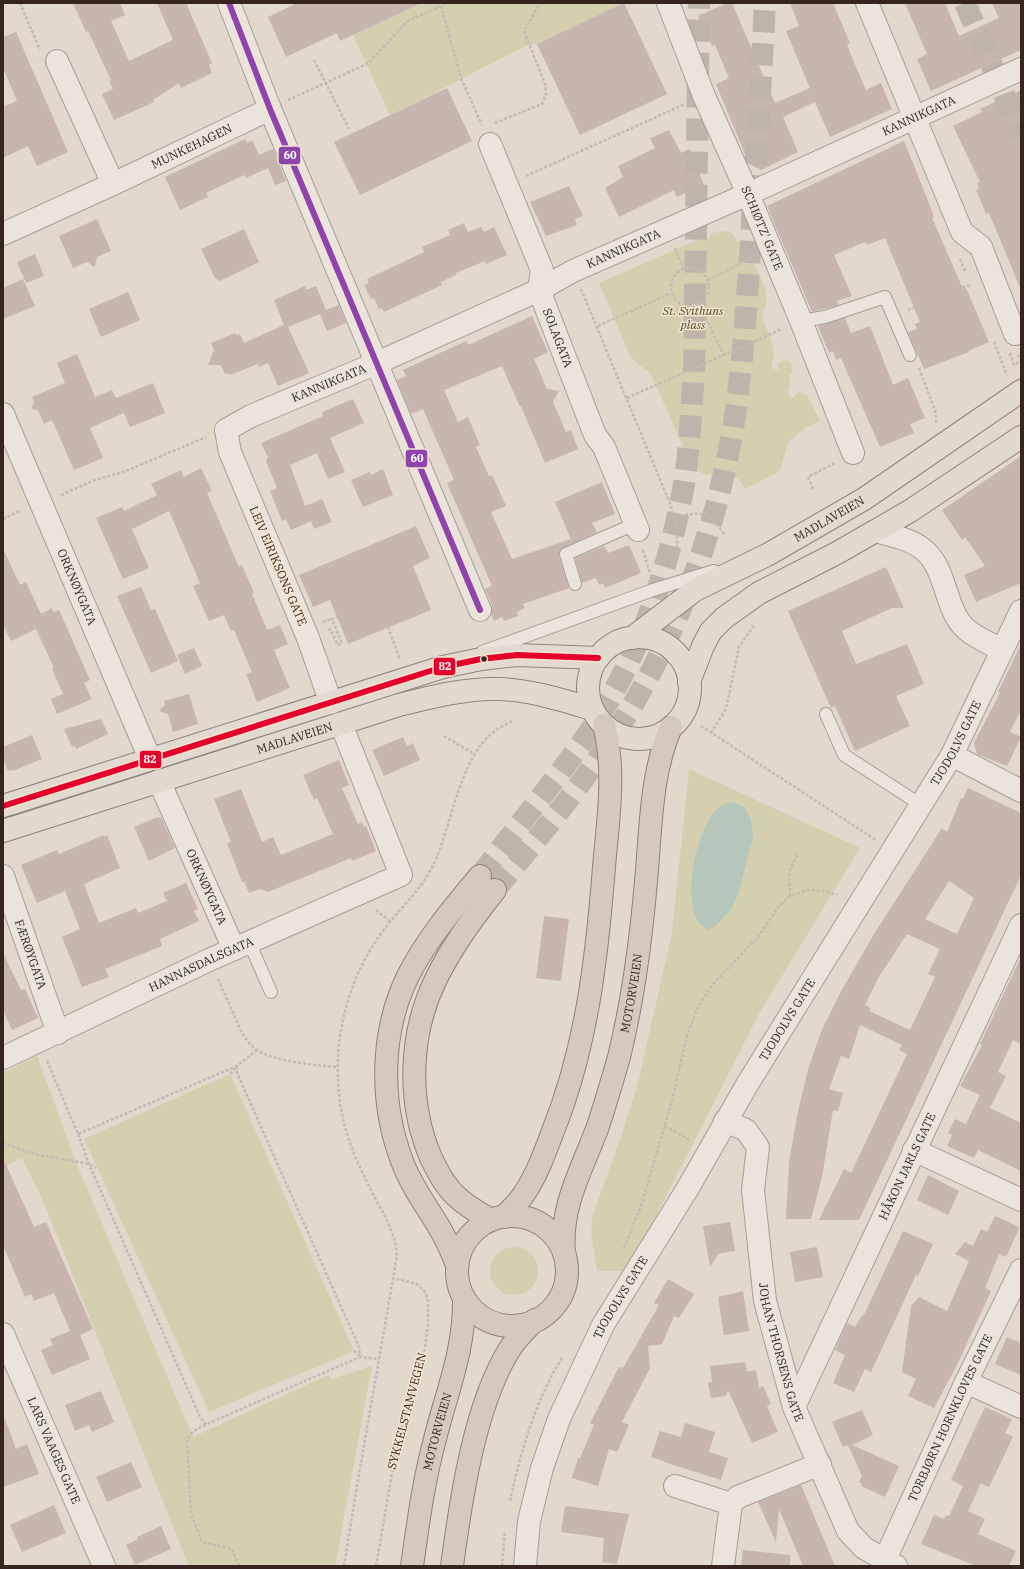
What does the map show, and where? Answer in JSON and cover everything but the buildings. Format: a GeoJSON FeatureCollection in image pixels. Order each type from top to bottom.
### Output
{"type":"FeatureCollection","features":[{"type":"Feature","properties":{"kind":"highway"},"geometry":{"type":"LineString","coordinates":[[457,1265],[461,1251],[468,1238],[478,1228],[497,1218],[524,1195],[534,1177],[547,1146],[569,1085],[587,1011],[598,935],[608,812],[610,756],[598,717]]}},
{"type":"Feature","properties":{"kind":"highway","name":"MOTORVEIEN"},"geometry":{"type":"LineString","coordinates":[[564,1253],[562,1236],[566,1209],[597,1128],[619,1056],[642,931],[655,786],[662,747],[671,728]]}},
{"type":"Feature","properties":{"kind":"highway"},"geometry":{"type":"LineString","coordinates":[[480,876],[453,908],[408,976],[393,1018],[386,1068],[389,1112],[394,1138],[402,1162],[412,1183],[448,1242],[457,1265],[460,1288],[464,1298],[483,1318],[495,1323],[509,1326],[522,1325],[535,1320],[556,1304],[566,1279],[564,1253],[553,1234],[545,1227],[526,1218],[497,1218],[472,1209],[456,1196],[445,1183],[434,1164],[420,1127],[416,1105],[414,1078],[415,1055],[419,1028],[436,980],[467,926],[495,890]]}},
{"type":"Feature","properties":{"kind":"highway","name":"MOTORVEIEN"},"geometry":{"type":"LineString","coordinates":[[412,1566],[433,1446],[460,1352],[465,1319],[464,1298]]}},
{"type":"Feature","properties":{"kind":"highway"},"geometry":{"type":"LineString","coordinates":[[452,1566],[472,1453],[493,1383],[510,1348],[535,1320]]}},
{"type":"Feature","properties":{"kind":"main road","name":"MADLAVEIEN"},"geometry":{"type":"LineString","coordinates":[[632,638],[695,590],[767,555],[864,499],[1021,391]]}},
{"type":"Feature","properties":{"kind":"main road"},"geometry":{"type":"LineString","coordinates":[[689,682],[683,663],[670,648],[652,639],[632,638],[614,644],[598,658],[591,671],[588,686],[598,717],[622,736],[637,738],[653,737],[671,728],[678,720],[688,702],[689,682],[703,646],[711,632],[724,618],[759,593],[876,531],[938,493],[1021,437]]}},
{"type":"Feature","properties":{"kind":"main road","name":"MADLAVEIEN"},"geometry":{"type":"LineString","coordinates":[[3,806],[442,667],[481,659],[517,656],[598,658]]}},
{"type":"Feature","properties":{"kind":"main road","name":"MADLAVEIEN"},"geometry":{"type":"LineString","coordinates":[[3,831],[399,705],[484,690],[522,691],[598,717]]}},
{"type":"Feature","properties":{"kind":"street"},"geometry":{"type":"LineString","coordinates":[[229,3],[270,109],[480,610]]}},
{"type":"Feature","properties":{"kind":"street","name":"SCHIØTZ' GATE"},"geometry":{"type":"LineString","coordinates":[[668,3],[704,96],[772,249],[853,453]]}},
{"type":"Feature","properties":{"kind":"street"},"geometry":{"type":"LineString","coordinates":[[867,3],[962,232],[981,247],[1015,334]]}},
{"type":"Feature","properties":{"kind":"street"},"geometry":{"type":"LineString","coordinates":[[57,61],[113,184]]}},
{"type":"Feature","properties":{"kind":"street","name":"KANNIKGATA"},"geometry":{"type":"LineString","coordinates":[[226,430],[251,416],[376,363],[539,290],[573,271],[748,194],[1021,69]]}},
{"type":"Feature","properties":{"kind":"street","name":"MUNKEHAGEN"},"geometry":{"type":"LineString","coordinates":[[3,234],[113,184],[270,109]]}},
{"type":"Feature","properties":{"kind":"street","name":"SOLAGATA"},"geometry":{"type":"LineString","coordinates":[[488,132],[542,270],[539,290],[558,342],[596,435],[604,447],[636,527]]}},
{"type":"Feature","properties":{"kind":"street","name":"ORKNØYGATA"},"geometry":{"type":"LineString","coordinates":[[3,414],[150,759]]}},
{"type":"Feature","properties":{"kind":"street","name":"LEIV EIRIKSONS GATE"},"geometry":{"type":"LineString","coordinates":[[226,430],[230,452],[314,630],[331,703]]}},
{"type":"Feature","properties":{"kind":"street"},"geometry":{"type":"LineString","coordinates":[[876,531],[912,543],[925,550],[932,559],[959,619],[966,629],[1001,649]]}},
{"type":"Feature","properties":{"kind":"street","name":"TJODOLVS GATE"},"geometry":{"type":"LineString","coordinates":[[525,1566],[530,1521],[542,1468],[559,1419],[603,1325],[688,1188],[725,1121],[952,754],[1001,649],[1021,611]]}},
{"type":"Feature","properties":{"kind":"street","name":"HANNASDALSGATA"},"geometry":{"type":"LineString","coordinates":[[3,1058],[241,946],[401,875],[341,724]]}},
{"type":"Feature","properties":{"kind":"street"},"geometry":{"type":"LineString","coordinates":[[952,754],[1021,790]]}},
{"type":"Feature","properties":{"kind":"street","name":"ORKNØYGATA"},"geometry":{"type":"LineString","coordinates":[[159,781],[241,946]]}},
{"type":"Feature","properties":{"kind":"street","name":"FÆRØYGATA"},"geometry":{"type":"LineString","coordinates":[[3,876],[58,1033]]}},
{"type":"Feature","properties":{"kind":"street","name":"HÅKON JARLS GATE"},"geometry":{"type":"LineString","coordinates":[[794,1407],[1021,925]]}},
{"type":"Feature","properties":{"kind":"street","name":"JOHAN THORSENS GATE"},"geometry":{"type":"LineString","coordinates":[[725,1121],[746,1130],[758,1147],[753,1190],[765,1301],[794,1407],[848,1531],[864,1548],[887,1564]]}},
{"type":"Feature","properties":{"kind":"street"},"geometry":{"type":"LineString","coordinates":[[914,1150],[1021,1200]]}},
{"type":"Feature","properties":{"kind":"street","name":"TORBJØRN HORNKLOVES GATE"},"geometry":{"type":"LineString","coordinates":[[887,1564],[966,1382],[1021,1270]]}},
{"type":"Feature","properties":{"kind":"street","name":"LARS VAAGES GATE"},"geometry":{"type":"LineString","coordinates":[[3,1334],[104,1566]]}},
{"type":"Feature","properties":{"kind":"street"},"geometry":{"type":"LineString","coordinates":[[966,1382],[1021,1407]]}},
{"type":"Feature","properties":{"kind":"street"},"geometry":{"type":"LineString","coordinates":[[723,1566],[731,1504],[738,1497],[820,1464]]}},
{"type":"Feature","properties":{"kind":"street"},"geometry":{"type":"LineString","coordinates":[[675,1486],[731,1504]]}},
{"type":"Feature","properties":{"kind":"lane"},"geometry":{"type":"LineString","coordinates":[[801,321],[825,317],[885,297],[910,355]]}},
{"type":"Feature","properties":{"kind":"lane"},"geometry":{"type":"LineString","coordinates":[[575,584],[566,554],[636,527]]}},
{"type":"Feature","properties":{"kind":"lane"},"geometry":{"type":"LineString","coordinates":[[442,667],[653,590],[767,555]]}},
{"type":"Feature","properties":{"kind":"lane"},"geometry":{"type":"LineString","coordinates":[[826,714],[844,755],[921,804]]}},
{"type":"Feature","properties":{"kind":"lane"},"geometry":{"type":"LineString","coordinates":[[241,946],[271,992]]}},
{"type":"Feature","properties":{"kind":"path"},"geometry":{"type":"LineString","coordinates":[[20,3],[41,52],[57,61]]}},
{"type":"Feature","properties":{"kind":"path"},"geometry":{"type":"LineString","coordinates":[[270,109],[369,63],[406,22],[447,3]]}},
{"type":"Feature","properties":{"kind":"path"},"geometry":{"type":"LineString","coordinates":[[441,6],[461,78],[488,132],[542,104],[546,94],[545,84],[524,30],[540,3]]}},
{"type":"Feature","properties":{"kind":"path"},"geometry":{"type":"LineString","coordinates":[[314,60],[349,129]]}},
{"type":"Feature","properties":{"kind":"path"},"geometry":{"type":"LineString","coordinates":[[508,184],[704,96]]}},
{"type":"Feature","properties":{"kind":"path"},"geometry":{"type":"LineString","coordinates":[[708,280],[739,263],[772,249]]}},
{"type":"Feature","properties":{"kind":"path"},"geometry":{"type":"LineString","coordinates":[[688,267],[700,270],[708,280],[709,285],[707,296],[699,304],[686,306],[674,299],[671,293],[670,287],[673,276],[683,268],[688,267]]}},
{"type":"Feature","properties":{"kind":"path"},"geometry":{"type":"LineString","coordinates":[[573,271],[598,326],[675,517],[677,554]]}},
{"type":"Feature","properties":{"kind":"path"},"geometry":{"type":"LineString","coordinates":[[962,287],[972,285]]}},
{"type":"Feature","properties":{"kind":"path"},"geometry":{"type":"LineString","coordinates":[[598,326],[671,293]]}},
{"type":"Feature","properties":{"kind":"path"},"geometry":{"type":"LineString","coordinates":[[699,304],[723,354]]}},
{"type":"Feature","properties":{"kind":"path"},"geometry":{"type":"LineString","coordinates":[[627,398],[723,354],[801,321]]}},
{"type":"Feature","properties":{"kind":"path"},"geometry":{"type":"LineString","coordinates":[[910,355],[918,365],[936,413],[936,422],[939,425]]}},
{"type":"Feature","properties":{"kind":"path"},"geometry":{"type":"LineString","coordinates":[[1014,365],[1021,361]]}},
{"type":"Feature","properties":{"kind":"path"},"geometry":{"type":"LineString","coordinates":[[41,503],[96,480],[126,471],[226,430]]}},
{"type":"Feature","properties":{"kind":"path"},"geometry":{"type":"LineString","coordinates":[[813,489],[808,477],[853,453]]}},
{"type":"Feature","properties":{"kind":"path"},"geometry":{"type":"LineString","coordinates":[[675,517],[692,513],[702,514],[712,518],[724,534]]}},
{"type":"Feature","properties":{"kind":"path"},"geometry":{"type":"LineString","coordinates":[[636,527],[650,574]]}},
{"type":"Feature","properties":{"kind":"path"},"geometry":{"type":"LineString","coordinates":[[314,630],[337,617]]}},
{"type":"Feature","properties":{"kind":"path"},"geometry":{"type":"LineString","coordinates":[[314,630],[330,629],[338,645],[342,643],[332,619]]}},
{"type":"Feature","properties":{"kind":"path"},"geometry":{"type":"LineString","coordinates":[[711,732],[726,709],[739,647],[745,636],[757,622]]}},
{"type":"Feature","properties":{"kind":"path"},"geometry":{"type":"LineString","coordinates":[[388,627],[401,662]]}},
{"type":"Feature","properties":{"kind":"path"},"geometry":{"type":"LineString","coordinates":[[419,889],[436,857],[474,754],[492,734],[512,721]]}},
{"type":"Feature","properties":{"kind":"path"},"geometry":{"type":"LineString","coordinates":[[701,726],[893,851]]}},
{"type":"Feature","properties":{"kind":"path"},"geometry":{"type":"LineString","coordinates":[[444,736],[474,754]]}},
{"type":"Feature","properties":{"kind":"path"},"geometry":{"type":"LineString","coordinates":[[790,896],[789,872],[798,853]]}},
{"type":"Feature","properties":{"kind":"path"},"geometry":{"type":"LineString","coordinates":[[623,1250],[641,1206],[665,1126],[687,1035],[698,1007],[716,980],[758,937],[779,906],[790,896],[809,890],[824,891],[837,895]]}},
{"type":"Feature","properties":{"kind":"path"},"geometry":{"type":"LineString","coordinates":[[217,977],[241,1031],[246,1039],[257,1050],[281,1059],[338,1067]]}},
{"type":"Feature","properties":{"kind":"path"},"geometry":{"type":"LineString","coordinates":[[39,1042],[89,1164],[200,1417],[207,1424]]}},
{"type":"Feature","properties":{"kind":"path"},"geometry":{"type":"LineString","coordinates":[[230,1074],[237,1066],[257,1050]]}},
{"type":"Feature","properties":{"kind":"path"},"geometry":{"type":"LineString","coordinates":[[78,1134],[237,1066]]}},
{"type":"Feature","properties":{"kind":"path"},"geometry":{"type":"LineString","coordinates":[[237,1066],[237,1073],[359,1347],[360,1357]]}},
{"type":"Feature","properties":{"kind":"path"},"geometry":{"type":"LineString","coordinates":[[665,1126],[697,1144]]}},
{"type":"Feature","properties":{"kind":"path"},"geometry":{"type":"LineString","coordinates":[[3,1143],[35,1154],[89,1164],[96,1168]]}},
{"type":"Feature","properties":{"kind":"path","name":"SYKKELSTAMVEGEN"},"geometry":{"type":"LineString","coordinates":[[376,1566],[398,1439],[425,1348],[428,1323],[428,1300],[421,1288],[410,1281],[394,1278],[379,1359]]}},
{"type":"Feature","properties":{"kind":"path"},"geometry":{"type":"LineString","coordinates":[[354,1351],[360,1357]]}},
{"type":"Feature","properties":{"kind":"path"},"geometry":{"type":"LineString","coordinates":[[238,1566],[232,1549],[202,1542],[191,1514],[187,1441],[194,1430],[360,1357],[379,1359],[344,1566]]}},
{"type":"Feature","properties":{"kind":"green space"},"geometry":{"type":"Polygon","coordinates":[[[422,3],[625,3],[537,44],[528,45],[390,115],[353,35],[422,3]]]}},
{"type":"Feature","properties":{"kind":"green space","name":"St. Svithuns plass"},"geometry":{"type":"Polygon","coordinates":[[[726,231],[732,233],[739,244],[737,254],[754,263],[763,283],[766,301],[762,316],[773,346],[774,353],[771,364],[772,368],[779,371],[777,365],[783,360],[790,362],[792,365],[792,373],[789,374],[789,396],[793,398],[796,394],[801,392],[807,395],[820,421],[805,428],[788,442],[780,471],[745,489],[737,478],[731,475],[701,473],[690,463],[651,374],[631,358],[599,283],[704,237],[707,240],[712,233],[726,231]]]}},
{"type":"Feature","properties":{"kind":"green space"},"geometry":{"type":"Polygon","coordinates":[[[689,769],[860,848],[760,1012],[628,1271],[597,1271],[591,1232],[593,1214],[622,1134],[638,1083],[672,933],[689,769]]]}},
{"type":"Feature","properties":{"kind":"green space"},"geometry":{"type":"Polygon","coordinates":[[[37,1056],[77,1165],[193,1437],[328,1375],[332,1379],[372,1366],[335,1566],[189,1566],[42,1198],[22,1158],[3,1167],[3,1073],[37,1056]]]}},
{"type":"Feature","properties":{"kind":"green space"},"geometry":{"type":"Polygon","coordinates":[[[230,1074],[354,1351],[209,1412],[84,1139],[230,1074]]]}},
{"type":"Feature","properties":{"kind":"green space"},"geometry":{"type":"Polygon","coordinates":[[[509,1247],[519,1247],[528,1251],[534,1257],[538,1266],[538,1276],[534,1285],[528,1291],[519,1295],[509,1295],[500,1291],[494,1285],[490,1276],[490,1266],[494,1257],[500,1251],[509,1247]]]}},
{"type":"Feature","properties":{"kind":"shaded area"},"geometry":{"type":"Polygon","coordinates":[[[734,802],[745,808],[751,820],[753,837],[738,895],[731,909],[717,925],[708,930],[699,922],[694,911],[691,896],[694,860],[705,827],[713,814],[722,805],[734,802]]]}},
{"type":"Feature","properties":{"kind":"tunnel"},"geometry":{"type":"LineString","coordinates":[[480,876],[583,741],[602,712],[619,682],[634,650],[659,585],[669,552],[686,470],[694,373],[699,3]]}},
{"type":"Feature","properties":{"kind":"tunnel"},"geometry":{"type":"LineString","coordinates":[[495,890],[539,837],[581,782],[621,725],[669,636],[693,578],[703,549],[727,459],[733,428],[742,357],[765,3]]}},
{"type":"Feature","properties":{"kind":"tunnel"},"geometry":{"type":"LineString","coordinates":[[965,3],[1000,84],[1021,138]]}},
{"type":"Feature","properties":{"kind":"transit line","name":"60"},"geometry":{"type":"LineString","coordinates":[[229,3],[270,109],[480,610]]}},
{"type":"Feature","properties":{"kind":"transit line","name":"82"},"geometry":{"type":"LineString","coordinates":[[3,806],[443,667],[481,659],[517,655],[598,658]]}}]}
